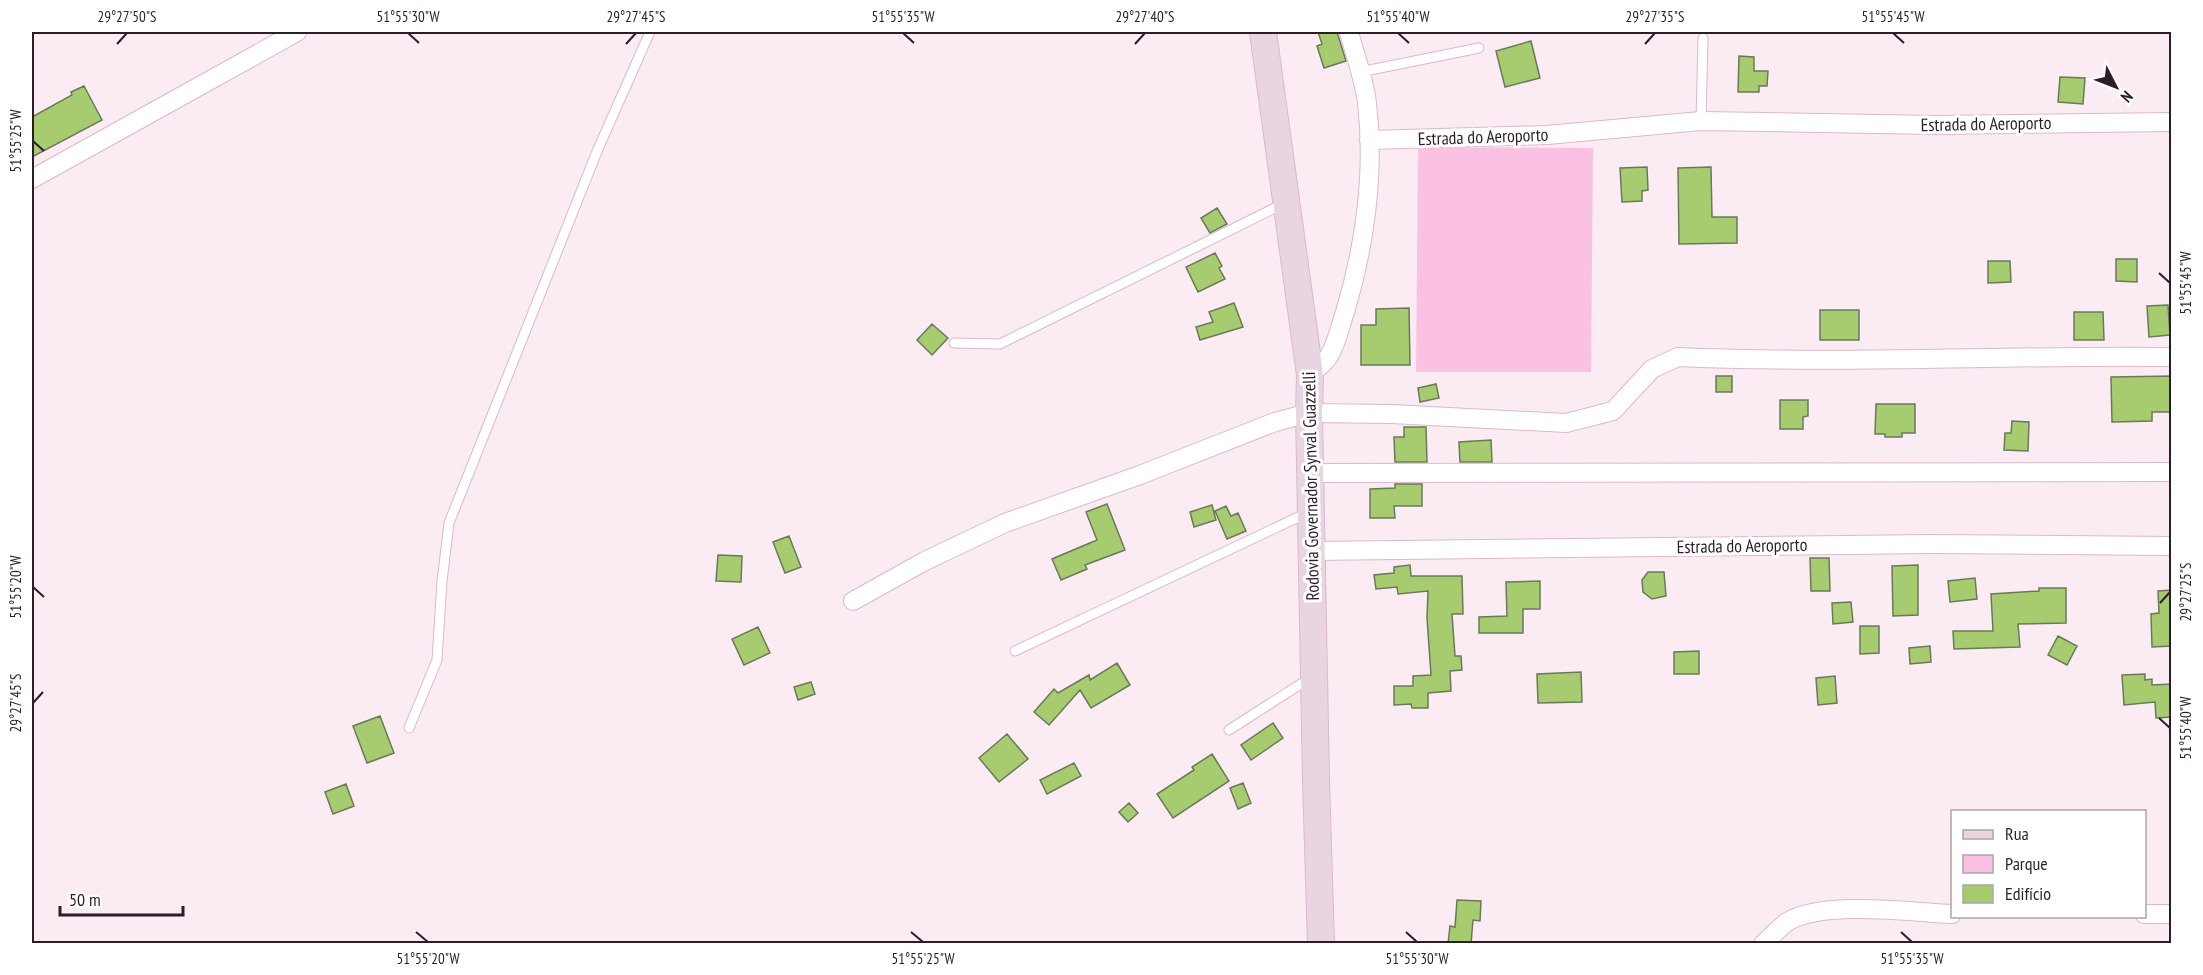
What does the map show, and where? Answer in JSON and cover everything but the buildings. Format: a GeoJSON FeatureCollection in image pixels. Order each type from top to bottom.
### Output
{"type":"FeatureCollection","features":[{"type":"Feature","properties":{"kind":"main road","name":"Rodovia Governador Synval Guazzelli"},"geometry":{"type":"LineString","coordinates":[[1263,32],[1310,375],[1310,473],[1321,944]]}},
{"type":"Feature","properties":{"kind":"street"},"geometry":{"type":"LineString","coordinates":[[32,178],[297,32]]}},
{"type":"Feature","properties":{"kind":"street"},"geometry":{"type":"LineString","coordinates":[[1310,375],[1329,357],[1351,292],[1363,238],[1368,185],[1367,102],[1349,32]]}},
{"type":"Feature","properties":{"kind":"street","name":"Estrada do Aeroporto"},"geometry":{"type":"LineString","coordinates":[[1369,140],[1546,135],[1701,121],[1936,125],[2172,122]]}},
{"type":"Feature","properties":{"kind":"street"},"geometry":{"type":"LineString","coordinates":[[853,601],[925,561],[1005,523],[1140,476],[1275,422],[1309,413],[1392,414],[1566,423],[1613,411],[1652,369],[1678,357],[1894,360],[2069,356],[2172,357]]}},
{"type":"Feature","properties":{"kind":"street"},"geometry":{"type":"LineString","coordinates":[[1310,473],[2172,472]]}},
{"type":"Feature","properties":{"kind":"street","name":"Estrada do Aeroporto"},"geometry":{"type":"LineString","coordinates":[[1312,550],[1931,544],[2172,546]]}},
{"type":"Feature","properties":{"kind":"street"},"geometry":{"type":"LineString","coordinates":[[1763,944],[1788,922],[1821,911],[1864,910],[1951,914]]}},
{"type":"Feature","properties":{"kind":"street"},"geometry":{"type":"LineString","coordinates":[[2146,914],[2172,914]]}},
{"type":"Feature","properties":{"kind":"lane"},"geometry":{"type":"LineString","coordinates":[[409,728],[436,660],[449,523],[598,149],[650,32]]}},
{"type":"Feature","properties":{"kind":"lane"},"geometry":{"type":"LineString","coordinates":[[1701,121],[1703,38]]}},
{"type":"Feature","properties":{"kind":"lane"},"geometry":{"type":"LineString","coordinates":[[1360,72],[1479,48]]}},
{"type":"Feature","properties":{"kind":"lane"},"geometry":{"type":"LineString","coordinates":[[954,343],[1000,344],[1287,202]]}},
{"type":"Feature","properties":{"kind":"lane"},"geometry":{"type":"LineString","coordinates":[[1015,651],[1311,511]]}},
{"type":"Feature","properties":{"kind":"lane"},"geometry":{"type":"LineString","coordinates":[[1229,730],[1314,675]]}},
{"type":"Feature","properties":{"kind":"green space"},"geometry":{"type":"Polygon","coordinates":[[[1418,147],[1593,148],[1591,372],[1416,372],[1418,147]]]}}]}
